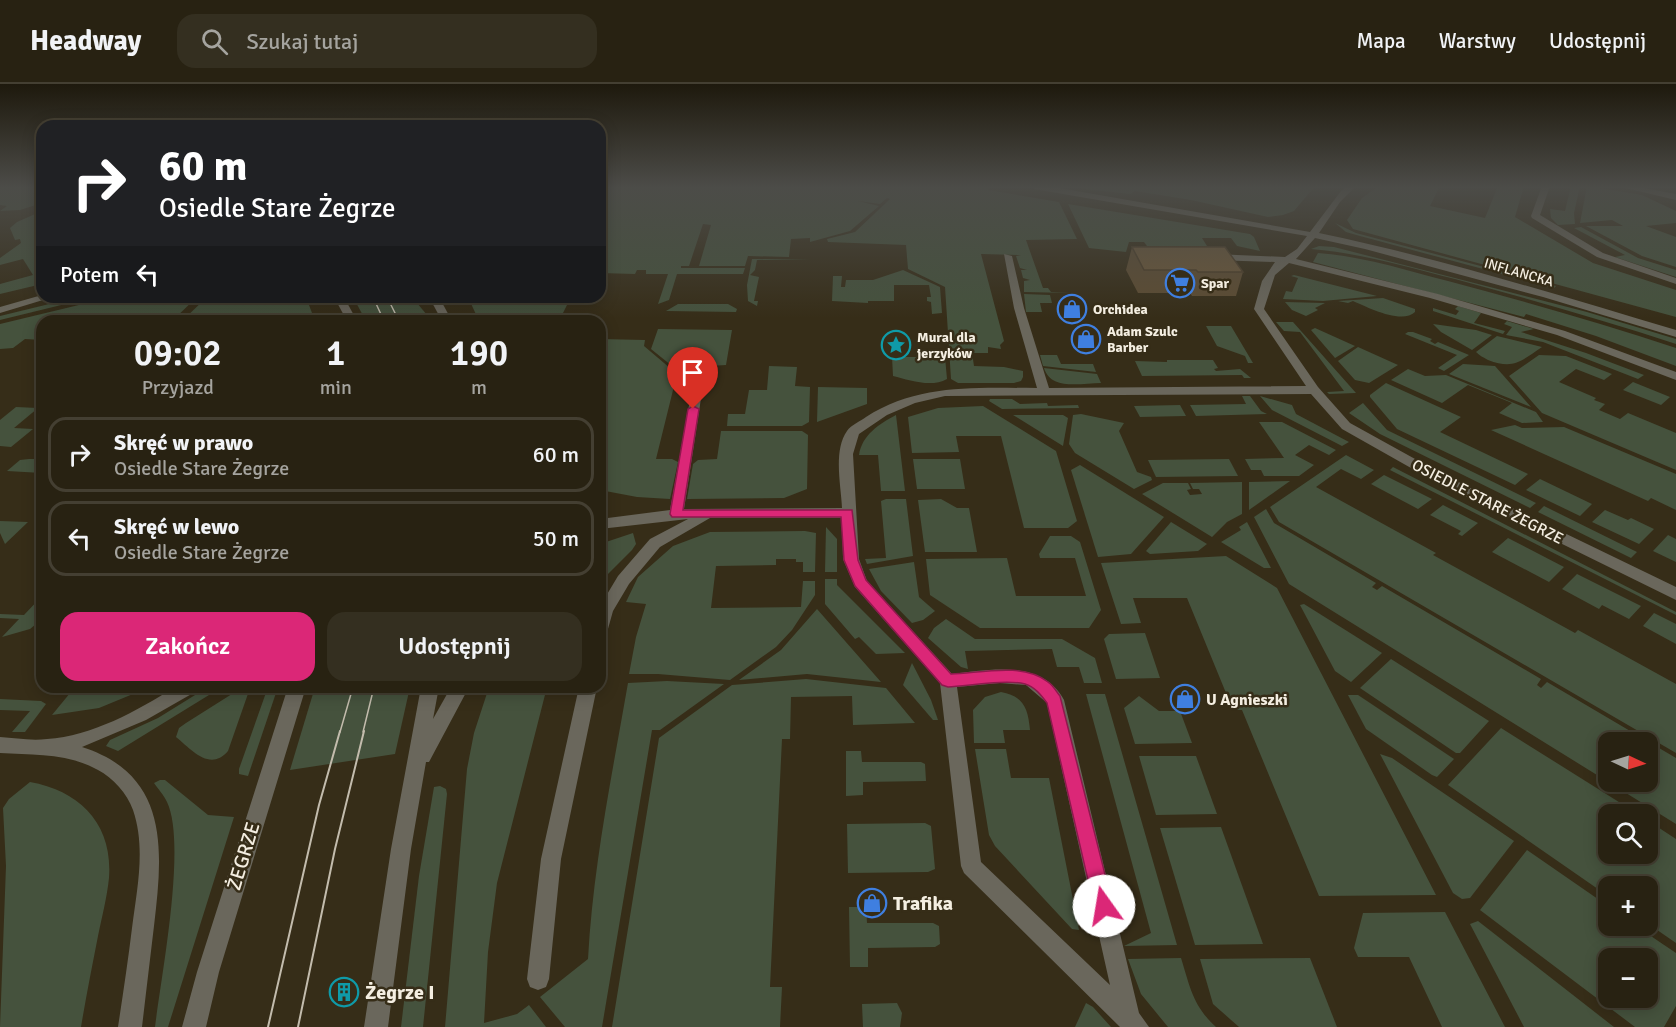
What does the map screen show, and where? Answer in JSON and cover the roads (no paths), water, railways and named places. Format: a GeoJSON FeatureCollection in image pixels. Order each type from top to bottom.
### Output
{"type":"FeatureCollection","features":[{"type":"Feature","properties":{"kind":"street","name":"INFLANCKA"},"geometry":{"type":"LineString","coordinates":[[1289,230],[1468,273],[1676,334]]}},
{"type":"Feature","properties":{"kind":"street","name":"OSIEDLE STARE ŻEGRZE"},"geometry":{"type":"LineString","coordinates":[[1315,230],[1289,260],[1277,266],[1261,297],[1258,309],[1314,390],[1346,426],[1439,477],[1676,594]]}},
{"type":"Feature","properties":{"kind":"street"},"geometry":{"type":"LineString","coordinates":[[1558,230],[1600,255],[1676,281]]}},
{"type":"Feature","properties":{"kind":"street"},"geometry":{"type":"LineString","coordinates":[[1007,256],[1015,282],[1019,308],[1044,391]]}},
{"type":"Feature","properties":{"kind":"street"},"geometry":{"type":"LineString","coordinates":[[1202,257],[1259,257],[1289,260],[1519,319],[1676,376]]}},
{"type":"Feature","properties":{"kind":"street"},"geometry":{"type":"LineString","coordinates":[[0,310],[36,301]]}},
{"type":"Feature","properties":{"kind":"street"},"geometry":{"type":"LineString","coordinates":[[1133,1023],[971,866],[948,681],[860,583],[851,560],[846,454],[853,432],[883,412],[911,400],[945,392],[1314,390]]}},
{"type":"Feature","properties":{"kind":"street"},"geometry":{"type":"LineString","coordinates":[[676,514],[696,392]]}},
{"type":"Feature","properties":{"kind":"street"},"geometry":{"type":"LineString","coordinates":[[606,523],[676,514],[847,513]]}},
{"type":"Feature","properties":{"kind":"street"},"geometry":{"type":"LineString","coordinates":[[606,514],[628,519]]}},
{"type":"Feature","properties":{"kind":"street"},"geometry":{"type":"LineString","coordinates":[[606,609],[623,580],[656,543],[707,514]]}},
{"type":"Feature","properties":{"kind":"street"},"geometry":{"type":"LineString","coordinates":[[948,681],[1013,677],[1029,679],[1043,686],[1055,700],[1133,1023]]}},
{"type":"Feature","properties":{"kind":"street"},"geometry":{"type":"LineString","coordinates":[[49,747],[127,722],[178,693]]}},
{"type":"Feature","properties":{"kind":"street","name":"ŻEGRZE"},"geometry":{"type":"LineString","coordinates":[[194,1027],[208,972],[295,693]]}},
{"type":"Feature","properties":{"kind":"street"},"geometry":{"type":"LineString","coordinates":[[376,1027],[414,769],[429,693]]}},
{"type":"Feature","properties":{"kind":"street"},"geometry":{"type":"LineString","coordinates":[[414,769],[457,693]]}},
{"type":"Feature","properties":{"kind":"street"},"geometry":{"type":"LineString","coordinates":[[538,979],[551,859],[587,693]]}},
{"type":"Feature","properties":{"kind":"street"},"geometry":{"type":"LineString","coordinates":[[0,745],[49,747],[99,761],[122,776],[142,808],[149,848],[147,889],[130,1027]]}},
{"type":"Feature","properties":{"kind":"tram line"},"geometry":{"type":"LineString","coordinates":[[376,303],[381,315]]}},
{"type":"Feature","properties":{"kind":"tram line"},"geometry":{"type":"LineString","coordinates":[[390,303],[396,315]]}},
{"type":"Feature","properties":{"kind":"tram line"},"geometry":{"type":"LineString","coordinates":[[340,732],[351,693]]}},
{"type":"Feature","properties":{"kind":"tram line"},"geometry":{"type":"LineString","coordinates":[[363,732],[373,693]]}},
{"type":"Feature","properties":{"kind":"tram line"},"geometry":{"type":"LineString","coordinates":[[268,1027],[319,805],[340,731]]}},
{"type":"Feature","properties":{"kind":"tram line"},"geometry":{"type":"LineString","coordinates":[[298,1027],[335,849],[364,731]]}},
{"type":"Feature","properties":{"kind":"place","name":"Spar"},"geometry":{"type":"Point","coordinates":[1180,283]}},
{"type":"Feature","properties":{"kind":"place","name":"Orchidea"},"geometry":{"type":"Point","coordinates":[1072,309]}},
{"type":"Feature","properties":{"kind":"place","name":"Adam Szulc Barber"},"geometry":{"type":"Point","coordinates":[1086,339]}},
{"type":"Feature","properties":{"kind":"place","name":"Mural dla jerzyków"},"geometry":{"type":"Point","coordinates":[896,345]}},
{"type":"Feature","properties":{"kind":"place","name":"U Agnieszki"},"geometry":{"type":"Point","coordinates":[1185,699]}},
{"type":"Feature","properties":{"kind":"place","name":"Trafika"},"geometry":{"type":"Point","coordinates":[872,903]}},
{"type":"Feature","properties":{"kind":"place","name":"Żegrze I"},"geometry":{"type":"Point","coordinates":[344,992]}}]}
